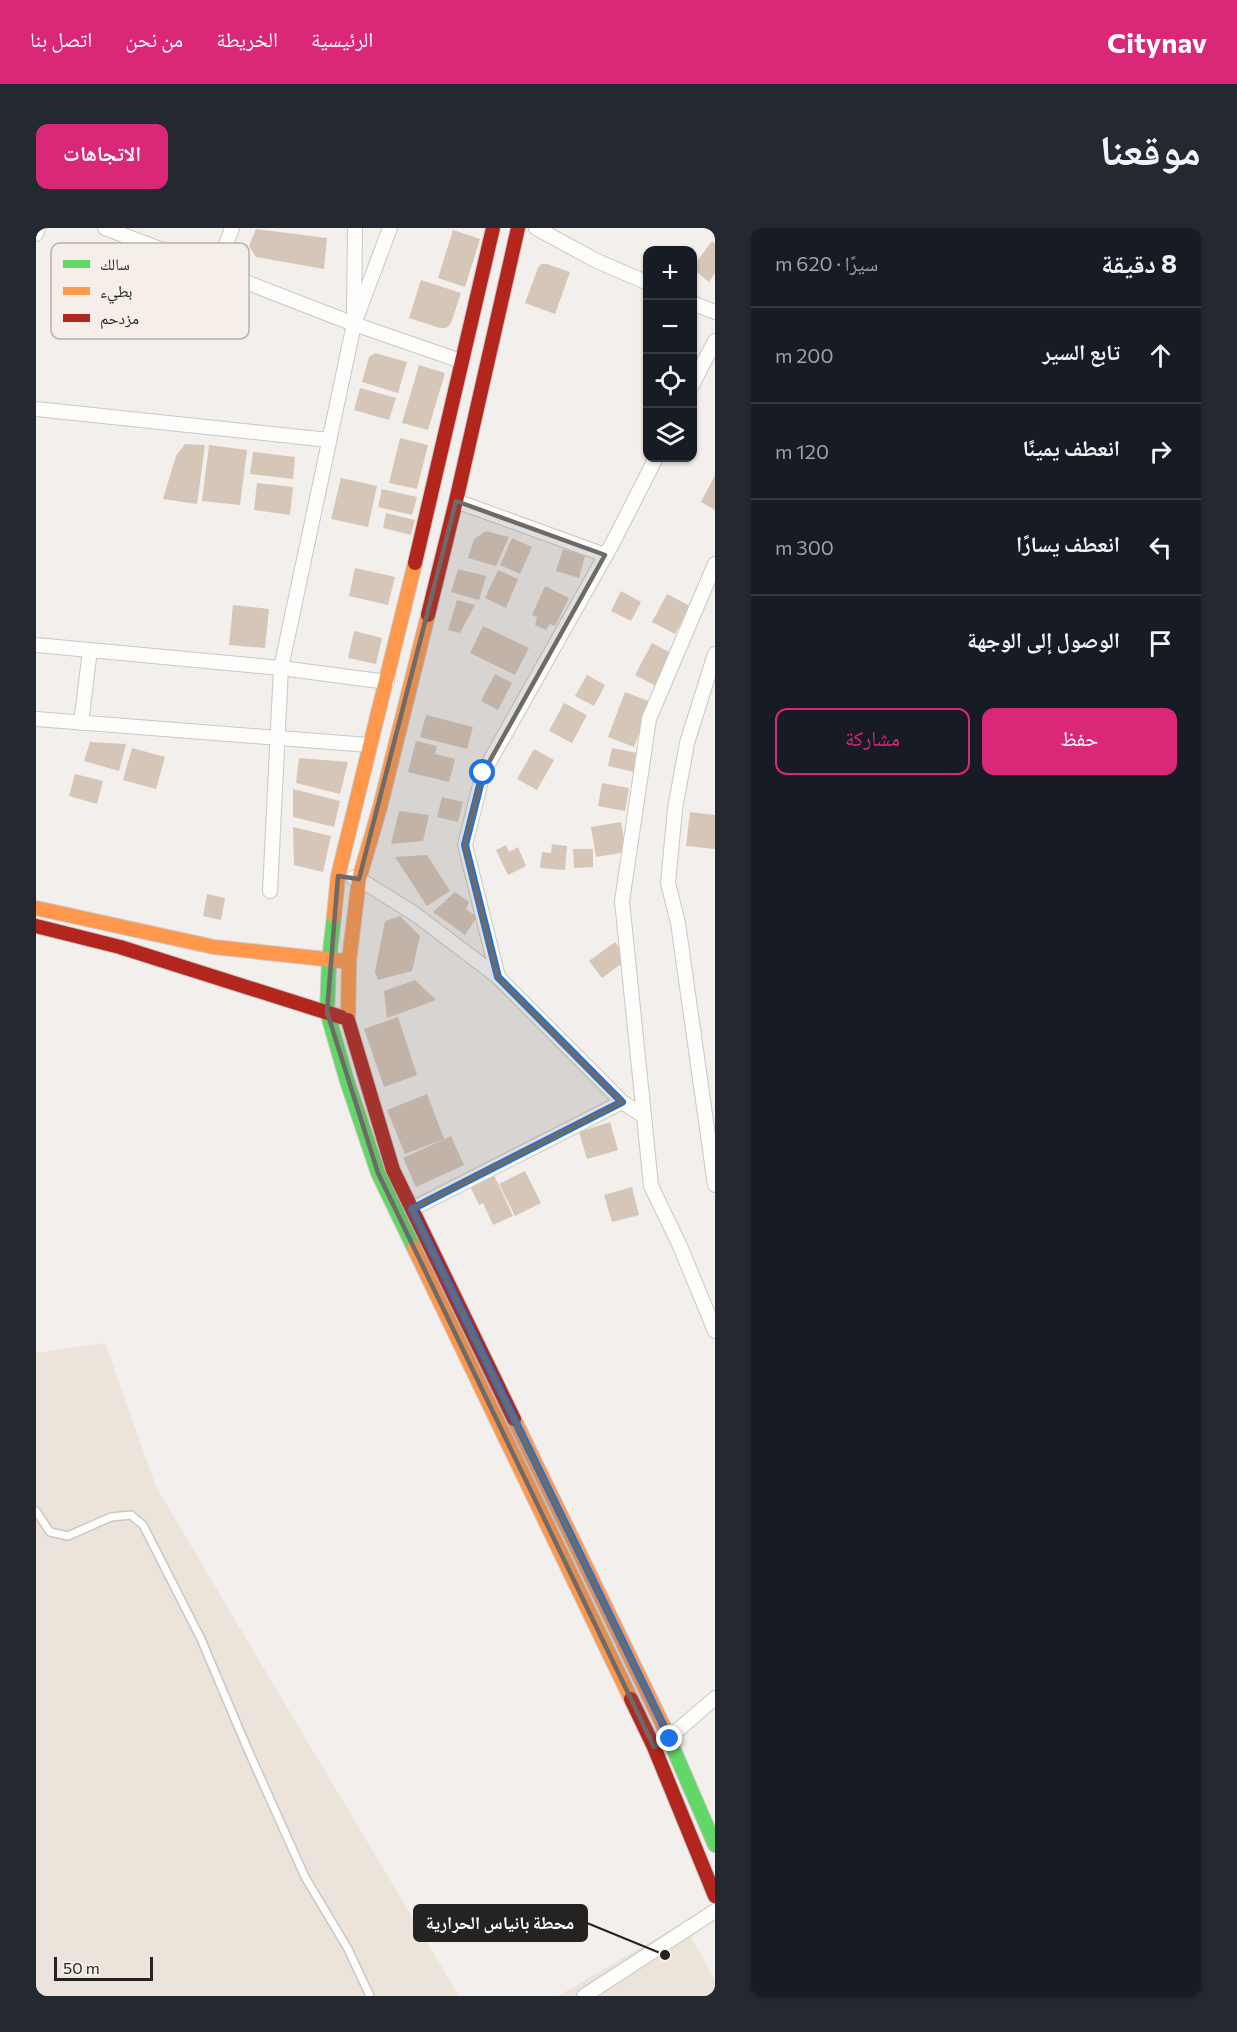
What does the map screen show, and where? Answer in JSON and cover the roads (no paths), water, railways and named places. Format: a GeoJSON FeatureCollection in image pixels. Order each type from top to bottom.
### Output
{"type":"FeatureCollection","features":[{"type":"Feature","properties":{"kind":"main road"},"geometry":{"type":"LineString","coordinates":[[493,228],[387,682],[369,745],[338,876],[329,960],[327,1012],[347,1082],[378,1173],[654,1747],[715,1896]]}},
{"type":"Feature","properties":{"kind":"main road"},"geometry":{"type":"LineString","coordinates":[[518,228],[456,501],[380,807],[359,879],[349,962],[348,1019],[393,1170],[670,1739],[715,1845]]}},
{"type":"Feature","properties":{"kind":"main road"},"geometry":{"type":"LineString","coordinates":[[36,908],[214,947],[349,962]]}},
{"type":"Feature","properties":{"kind":"main road"},"geometry":{"type":"LineString","coordinates":[[36,926],[120,947],[348,1019]]}},
{"type":"Feature","properties":{"kind":"street"},"geometry":{"type":"LineString","coordinates":[[36,234],[38,228]]}},
{"type":"Feature","properties":{"kind":"street"},"geometry":{"type":"LineString","coordinates":[[105,228],[144,243]]}},
{"type":"Feature","properties":{"kind":"street"},"geometry":{"type":"LineString","coordinates":[[227,243],[232,228]]}},
{"type":"Feature","properties":{"kind":"street"},"geometry":{"type":"LineString","coordinates":[[354,324],[355,228]]}},
{"type":"Feature","properties":{"kind":"street"},"geometry":{"type":"LineString","coordinates":[[270,891],[281,668],[354,324],[390,228]]}},
{"type":"Feature","properties":{"kind":"street"},"geometry":{"type":"LineString","coordinates":[[536,228],[597,261],[643,281]]}},
{"type":"Feature","properties":{"kind":"street"},"geometry":{"type":"LineString","coordinates":[[249,283],[354,324],[461,361]]}},
{"type":"Feature","properties":{"kind":"street"},"geometry":{"type":"LineString","coordinates":[[697,305],[715,312]]}},
{"type":"Feature","properties":{"kind":"street"},"geometry":{"type":"LineString","coordinates":[[697,377],[715,340]]}},
{"type":"Feature","properties":{"kind":"street"},"geometry":{"type":"LineString","coordinates":[[36,409],[329,440]]}},
{"type":"Feature","properties":{"kind":"street"},"geometry":{"type":"LineString","coordinates":[[498,977],[465,845],[480,783],[488,764],[605,555],[654,462]]}},
{"type":"Feature","properties":{"kind":"street"},"geometry":{"type":"LineString","coordinates":[[456,501],[605,555]]}},
{"type":"Feature","properties":{"kind":"street"},"geometry":{"type":"LineString","coordinates":[[715,564],[712,583],[649,719],[622,901],[651,1186],[680,1246],[715,1331]]}},
{"type":"Feature","properties":{"kind":"street"},"geometry":{"type":"LineString","coordinates":[[36,645],[281,668],[387,682]]}},
{"type":"Feature","properties":{"kind":"street"},"geometry":{"type":"LineString","coordinates":[[81,723],[90,650]]}},
{"type":"Feature","properties":{"kind":"street"},"geometry":{"type":"LineString","coordinates":[[715,654],[687,743],[675,809],[668,883],[678,923],[715,1185]]}},
{"type":"Feature","properties":{"kind":"street"},"geometry":{"type":"LineString","coordinates":[[36,719],[369,745]]}},
{"type":"Feature","properties":{"kind":"street"},"geometry":{"type":"LineString","coordinates":[[338,876],[359,879],[416,914],[498,977],[622,1102],[644,1116]]}},
{"type":"Feature","properties":{"kind":"street"},"geometry":{"type":"LineString","coordinates":[[412,1209],[622,1102]]}},
{"type":"Feature","properties":{"kind":"street"},"geometry":{"type":"LineString","coordinates":[[654,1747],[670,1739],[715,1698]]}},
{"type":"Feature","properties":{"kind":"street"},"geometry":{"type":"LineString","coordinates":[[584,1996],[715,1911]]}},
{"type":"Feature","properties":{"kind":"lane"},"geometry":{"type":"LineString","coordinates":[[36,1511],[50,1532],[68,1536],[111,1517],[130,1515],[143,1525],[201,1639],[305,1877],[348,1949],[370,1996]]}},
{"type":"Feature","properties":{"kind":"place","name":"محطة بانياس الحرارية"},"geometry":{"type":"Point","coordinates":[665,1955]}}]}
